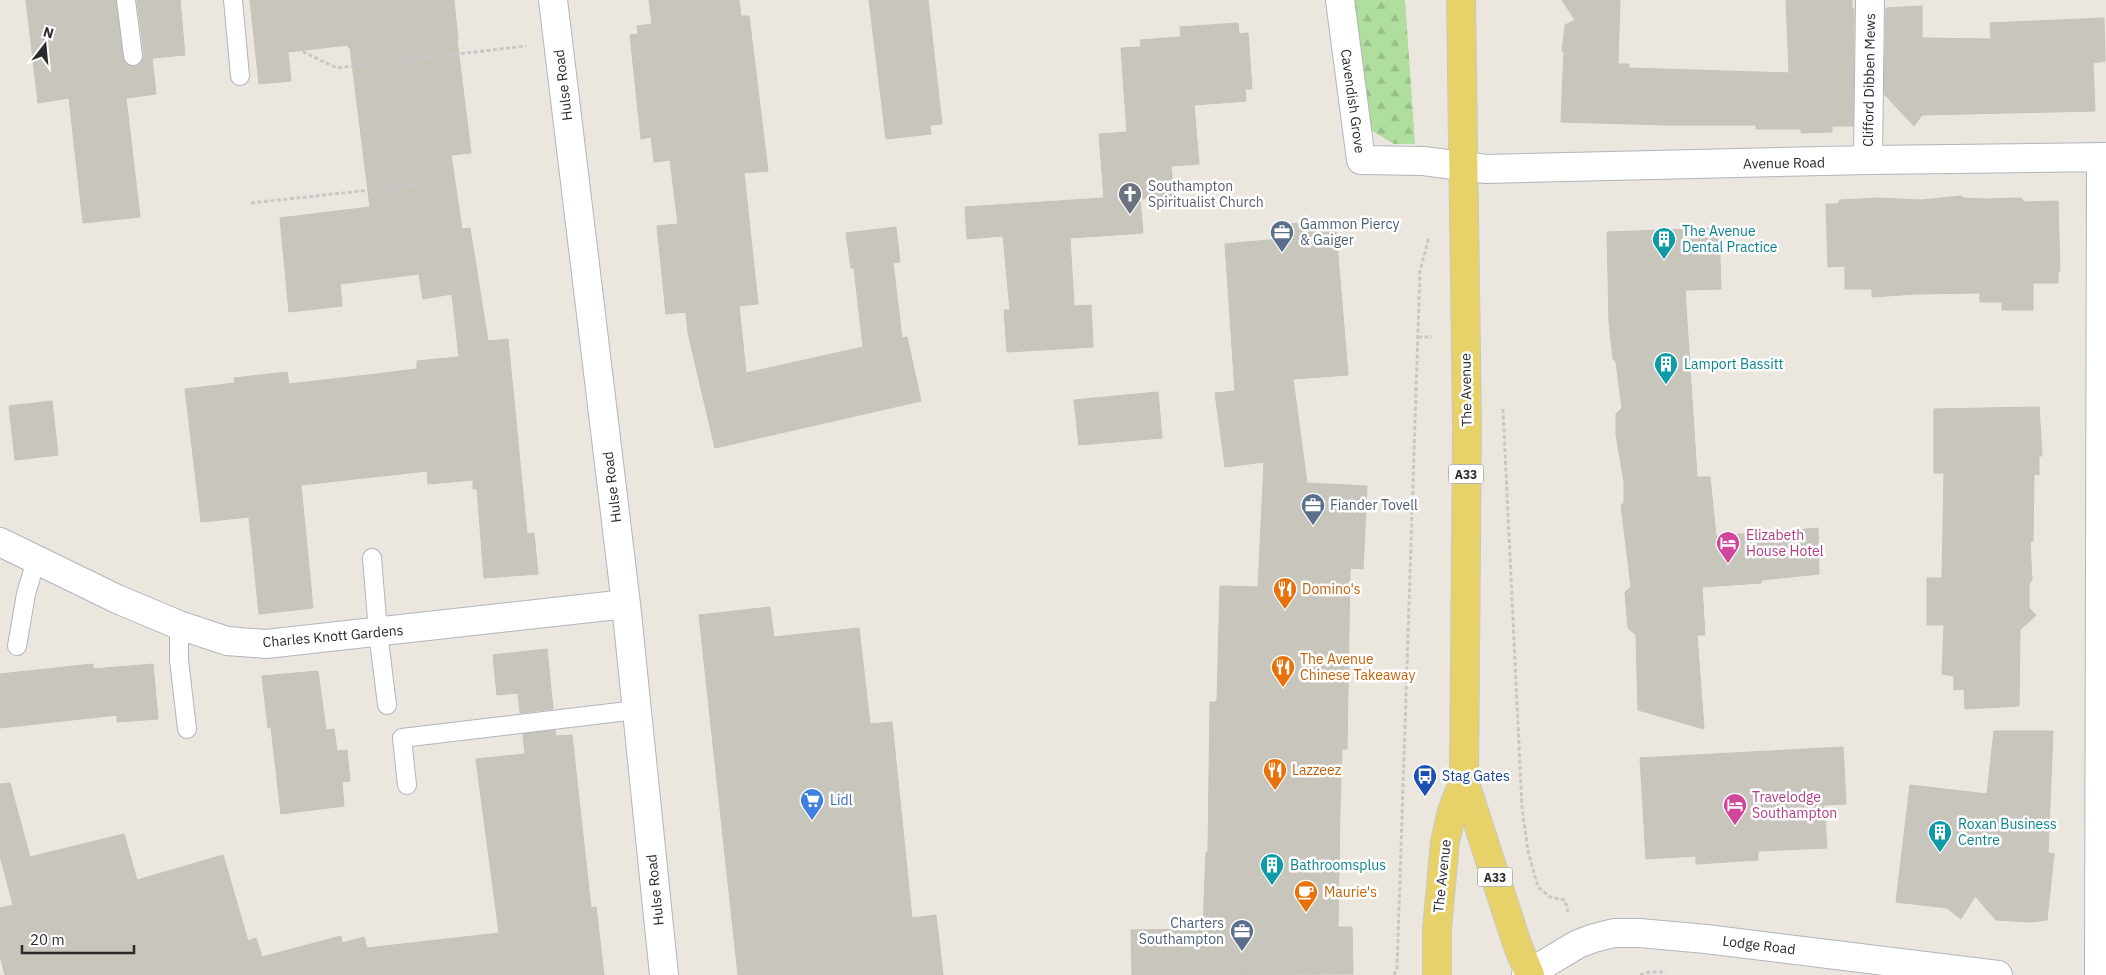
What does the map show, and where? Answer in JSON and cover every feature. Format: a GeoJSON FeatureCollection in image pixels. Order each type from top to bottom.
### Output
{"type":"FeatureCollection","features":[{"type":"Feature","properties":{"kind":"main road","name":"The Avenue"},"geometry":{"type":"LineString","coordinates":[[1461,0],[1467,425],[1464,780],[1528,974]]}},
{"type":"Feature","properties":{"kind":"main road","name":"The Avenue"},"geometry":{"type":"LineString","coordinates":[[1437,975],[1437,929],[1445,842],[1452,811],[1464,780]]}},
{"type":"Feature","properties":{"kind":"street","name":"Hulse Road"},"geometry":{"type":"LineString","coordinates":[[553,0],[626,604],[664,975]]}},
{"type":"Feature","properties":{"kind":"street","name":"Cavendish Grove"},"geometry":{"type":"LineString","coordinates":[[1340,0],[1361,160],[1423,161],[1463,167]]}},
{"type":"Feature","properties":{"kind":"street","name":"Clifford Dibben Mews"},"geometry":{"type":"LineString","coordinates":[[1868,160],[1870,0]]}},
{"type":"Feature","properties":{"kind":"street","name":"Avenue Road"},"geometry":{"type":"LineString","coordinates":[[1463,167],[1518,169],[1868,160],[2104,157]]}},
{"type":"Feature","properties":{"kind":"street"},"geometry":{"type":"LineString","coordinates":[[2100,975],[2104,157]]}},
{"type":"Feature","properties":{"kind":"street","name":"Charles Knott Gardens"},"geometry":{"type":"LineString","coordinates":[[0,542],[117,599],[179,626],[227,641],[266,644],[626,604]]}},
{"type":"Feature","properties":{"kind":"street","name":"Lodge Road"},"geometry":{"type":"LineString","coordinates":[[1528,974],[1578,944],[1594,938],[1614,933],[1640,933],[1716,940],[1998,975]]}},
{"type":"Feature","properties":{"kind":"lane"},"geometry":{"type":"LineString","coordinates":[[126,0],[133,56]]}},
{"type":"Feature","properties":{"kind":"lane"},"geometry":{"type":"LineString","coordinates":[[233,0],[240,76]]}},
{"type":"Feature","properties":{"kind":"lane"},"geometry":{"type":"LineString","coordinates":[[372,558],[378,632],[387,705]]}},
{"type":"Feature","properties":{"kind":"lane"},"geometry":{"type":"LineString","coordinates":[[17,646],[26,594],[36,560]]}},
{"type":"Feature","properties":{"kind":"lane"},"geometry":{"type":"LineString","coordinates":[[179,626],[179,660],[187,729]]}},
{"type":"Feature","properties":{"kind":"lane"},"geometry":{"type":"LineString","coordinates":[[407,784],[402,738],[636,710]]}},
{"type":"Feature","properties":{"kind":"path"},"geometry":{"type":"LineString","coordinates":[[290,46],[337,68],[558,43]]}},
{"type":"Feature","properties":{"kind":"path"},"geometry":{"type":"LineString","coordinates":[[251,203],[425,184],[423,169]]}},
{"type":"Feature","properties":{"kind":"path"},"geometry":{"type":"LineString","coordinates":[[1394,975],[1397,969],[1420,271]]}},
{"type":"Feature","properties":{"kind":"path"},"geometry":{"type":"LineString","coordinates":[[1418,337],[1432,338]]}},
{"type":"Feature","properties":{"kind":"path"},"geometry":{"type":"LineString","coordinates":[[1502,401],[1522,808],[1528,851],[1538,887],[1550,897],[1565,900],[1566,908]]}},
{"type":"Feature","properties":{"kind":"path"},"geometry":{"type":"LineString","coordinates":[[1640,975],[1650,972],[1674,972]]}},
{"type":"Feature","properties":{"kind":"green space"},"geometry":{"type":"Polygon","coordinates":[[[1352,0],[1405,0],[1415,144],[1394,144],[1369,129],[1352,0]]]}},
{"type":"Feature","properties":{"kind":"building"},"geometry":{"type":"Polygon","coordinates":[[[26,0],[116,0],[123,58],[125,63],[134,67],[140,64],[144,55],[137,0],[180,0],[185,55],[152,58],[156,94],[126,98],[140,217],[83,223],[69,98],[38,103],[26,0]]]}},
{"type":"Feature","properties":{"kind":"building"},"geometry":{"type":"Polygon","coordinates":[[[250,0],[454,0],[471,153],[451,155],[462,229],[470,228],[488,341],[508,339],[527,534],[534,533],[538,574],[484,578],[477,489],[473,489],[473,480],[428,484],[427,471],[301,485],[313,608],[259,614],[249,517],[201,522],[185,389],[235,383],[234,378],[287,372],[289,384],[368,375],[417,369],[417,361],[459,357],[452,294],[423,299],[419,274],[340,284],[342,306],[289,312],[280,218],[370,207],[350,47],[348,48],[348,45],[288,52],[291,81],[259,84],[250,0]]]}},
{"type":"Feature","properties":{"kind":"building"},"geometry":{"type":"Polygon","coordinates":[[[649,0],[739,0],[741,16],[749,16],[768,171],[744,173],[758,304],[739,306],[746,373],[863,347],[854,268],[851,268],[846,233],[896,227],[900,262],[893,263],[902,338],[907,337],[921,401],[715,448],[688,333],[686,312],[666,314],[657,226],[678,224],[670,160],[654,162],[651,137],[641,139],[630,35],[638,34],[637,26],[652,24],[649,0]]]}},
{"type":"Feature","properties":{"kind":"building"},"geometry":{"type":"Polygon","coordinates":[[[869,0],[928,0],[942,124],[930,125],[931,134],[886,139],[869,0]]]}},
{"type":"Feature","properties":{"kind":"building"},"geometry":{"type":"Polygon","coordinates":[[[1562,0],[1620,0],[1618,64],[1629,64],[1629,68],[1789,73],[1786,0],[1852,0],[1852,9],[1854,9],[1853,126],[1832,126],[1832,132],[1801,133],[1801,129],[1756,129],[1756,125],[1561,122],[1564,51],[1562,51],[1565,25],[1575,20],[1562,0]]]}},
{"type":"Feature","properties":{"kind":"building"},"geometry":{"type":"Polygon","coordinates":[[[1922,6],[1922,38],[1991,39],[1990,23],[2104,18],[2105,61],[2093,63],[2095,111],[1922,115],[1914,126],[1884,94],[1886,8],[1922,6]]]}},
{"type":"Feature","properties":{"kind":"building"},"geometry":{"type":"Polygon","coordinates":[[[1238,23],[1239,34],[1248,33],[1252,89],[1245,89],[1246,101],[1194,105],[1199,164],[1171,166],[1174,196],[1140,199],[1143,233],[1070,238],[1074,306],[1091,305],[1093,347],[1007,352],[1004,310],[1010,310],[1003,236],[967,239],[965,207],[1104,198],[1099,134],[1127,132],[1121,48],[1141,47],[1140,40],[1181,37],[1180,27],[1238,23]]]}},
{"type":"Feature","properties":{"kind":"building"},"geometry":{"type":"Polygon","coordinates":[[[1961,196],[1963,198],[1984,199],[2021,198],[2024,202],[2058,201],[2060,271],[2058,271],[2058,283],[2033,283],[2033,310],[2002,310],[2002,302],[1980,302],[1980,293],[1872,297],[1872,289],[1845,289],[1845,266],[1828,267],[1826,204],[1837,204],[1840,200],[1878,198],[1921,200],[1961,196]]]}},
{"type":"Feature","properties":{"kind":"building"},"geometry":{"type":"Polygon","coordinates":[[[1335,220],[1348,375],[1293,379],[1307,483],[1367,486],[1363,569],[1350,568],[1347,749],[1342,749],[1340,809],[1338,927],[1352,927],[1353,974],[1132,975],[1131,930],[1203,929],[1206,852],[1208,852],[1210,702],[1217,702],[1220,586],[1258,587],[1264,462],[1225,467],[1215,393],[1235,391],[1225,244],[1279,239],[1278,225],[1335,220]]]}},
{"type":"Feature","properties":{"kind":"building"},"geometry":{"type":"Polygon","coordinates":[[[1719,228],[1721,289],[1685,290],[1697,477],[1710,477],[1716,536],[1818,528],[1819,574],[1762,580],[1761,583],[1702,587],[1705,635],[1697,635],[1704,729],[1638,710],[1636,635],[1628,628],[1625,592],[1631,587],[1621,505],[1624,503],[1624,482],[1616,435],[1616,414],[1622,408],[1616,362],[1613,359],[1609,322],[1607,232],[1719,228]]]}},
{"type":"Feature","properties":{"kind":"building"},"geometry":{"type":"Polygon","coordinates":[[[1158,392],[1162,438],[1079,445],[1074,400],[1158,392]]]}},
{"type":"Feature","properties":{"kind":"building"},"geometry":{"type":"Polygon","coordinates":[[[52,401],[58,455],[15,460],[9,406],[52,401]]]}},
{"type":"Feature","properties":{"kind":"building"},"geometry":{"type":"Polygon","coordinates":[[[2039,407],[2042,456],[2039,456],[2039,475],[2034,474],[2033,541],[2030,541],[2032,580],[2029,584],[2029,608],[2036,615],[2020,630],[2019,706],[1965,709],[1964,689],[1954,690],[1954,676],[1942,674],[1944,625],[1927,625],[1927,578],[1942,578],[1944,473],[1934,473],[1934,409],[2039,407]]]}},
{"type":"Feature","properties":{"kind":"building","name":"Lidl"},"geometry":{"type":"Polygon","coordinates":[[[770,607],[774,637],[859,628],[870,724],[892,722],[912,918],[936,915],[943,975],[738,975],[699,615],[770,607]]]}},
{"type":"Feature","properties":{"kind":"building"},"geometry":{"type":"Polygon","coordinates":[[[547,649],[553,709],[520,713],[518,693],[497,695],[493,655],[547,649]]]}},
{"type":"Feature","properties":{"kind":"building"},"geometry":{"type":"Polygon","coordinates":[[[93,664],[93,669],[153,664],[158,719],[117,722],[117,715],[0,728],[0,674],[93,664]]]}},
{"type":"Feature","properties":{"kind":"building"},"geometry":{"type":"Polygon","coordinates":[[[318,671],[326,730],[334,729],[337,751],[347,750],[350,781],[342,782],[344,806],[281,814],[271,727],[268,728],[262,676],[318,671]]]}},
{"type":"Feature","properties":{"kind":"building"},"geometry":{"type":"Polygon","coordinates":[[[555,730],[556,736],[572,735],[591,908],[596,907],[604,975],[5,975],[0,956],[0,908],[13,905],[0,856],[0,784],[10,783],[30,857],[124,834],[137,880],[223,855],[248,941],[256,938],[262,957],[341,936],[342,943],[364,937],[367,948],[499,933],[476,759],[525,754],[523,734],[555,730]]]}},
{"type":"Feature","properties":{"kind":"building","name":"Roxan Business Centre"},"geometry":{"type":"Polygon","coordinates":[[[1994,731],[2053,731],[2048,853],[2054,854],[2047,920],[2032,922],[1996,920],[1975,896],[1961,919],[1947,908],[1896,902],[1910,785],[1987,794],[1994,731]]]}},
{"type":"Feature","properties":{"kind":"building","name":"Travelodge Southampton"},"geometry":{"type":"Polygon","coordinates":[[[1843,747],[1846,804],[1824,805],[1827,848],[1758,851],[1758,860],[1696,864],[1696,856],[1646,859],[1640,758],[1843,747]]]}},
{"type":"Feature","properties":{"kind":"place","name":"Southampton Spiritualist Church"},"geometry":{"type":"Point","coordinates":[1130,215]}},
{"type":"Feature","properties":{"kind":"place","name":"Gammon Piercy & Gaiger"},"geometry":{"type":"Point","coordinates":[1282,253]}},
{"type":"Feature","properties":{"kind":"place","name":"The Avenue Dental Practice"},"geometry":{"type":"Point","coordinates":[1664,260]}},
{"type":"Feature","properties":{"kind":"place","name":"Lamport Bassitt"},"geometry":{"type":"Point","coordinates":[1666,385]}},
{"type":"Feature","properties":{"kind":"place","name":"Fiander Tovell"},"geometry":{"type":"Point","coordinates":[1313,526]}},
{"type":"Feature","properties":{"kind":"place","name":"Elizabeth House Hotel"},"geometry":{"type":"Point","coordinates":[1728,564]}},
{"type":"Feature","properties":{"kind":"place","name":"Domino's"},"geometry":{"type":"Point","coordinates":[1285,610]}},
{"type":"Feature","properties":{"kind":"place","name":"The Avenue Chinese Takeaway"},"geometry":{"type":"Point","coordinates":[1283,688]}},
{"type":"Feature","properties":{"kind":"place","name":"Lazzeez"},"geometry":{"type":"Point","coordinates":[1275,791]}},
{"type":"Feature","properties":{"kind":"place","name":"Stag Gates"},"geometry":{"type":"Point","coordinates":[1425,797]}},
{"type":"Feature","properties":{"kind":"place","name":"Lidl"},"geometry":{"type":"Point","coordinates":[812,821]}},
{"type":"Feature","properties":{"kind":"place","name":"Travelodge Southampton"},"geometry":{"type":"Point","coordinates":[1735,826]}},
{"type":"Feature","properties":{"kind":"place","name":"Roxan Business Centre"},"geometry":{"type":"Point","coordinates":[1940,853]}},
{"type":"Feature","properties":{"kind":"place","name":"Bathroomsplus"},"geometry":{"type":"Point","coordinates":[1272,886]}},
{"type":"Feature","properties":{"kind":"place","name":"Maurie's"},"geometry":{"type":"Point","coordinates":[1306,913]}},
{"type":"Feature","properties":{"kind":"place","name":"Charters Southampton"},"geometry":{"type":"Point","coordinates":[1242,952]}}]}
